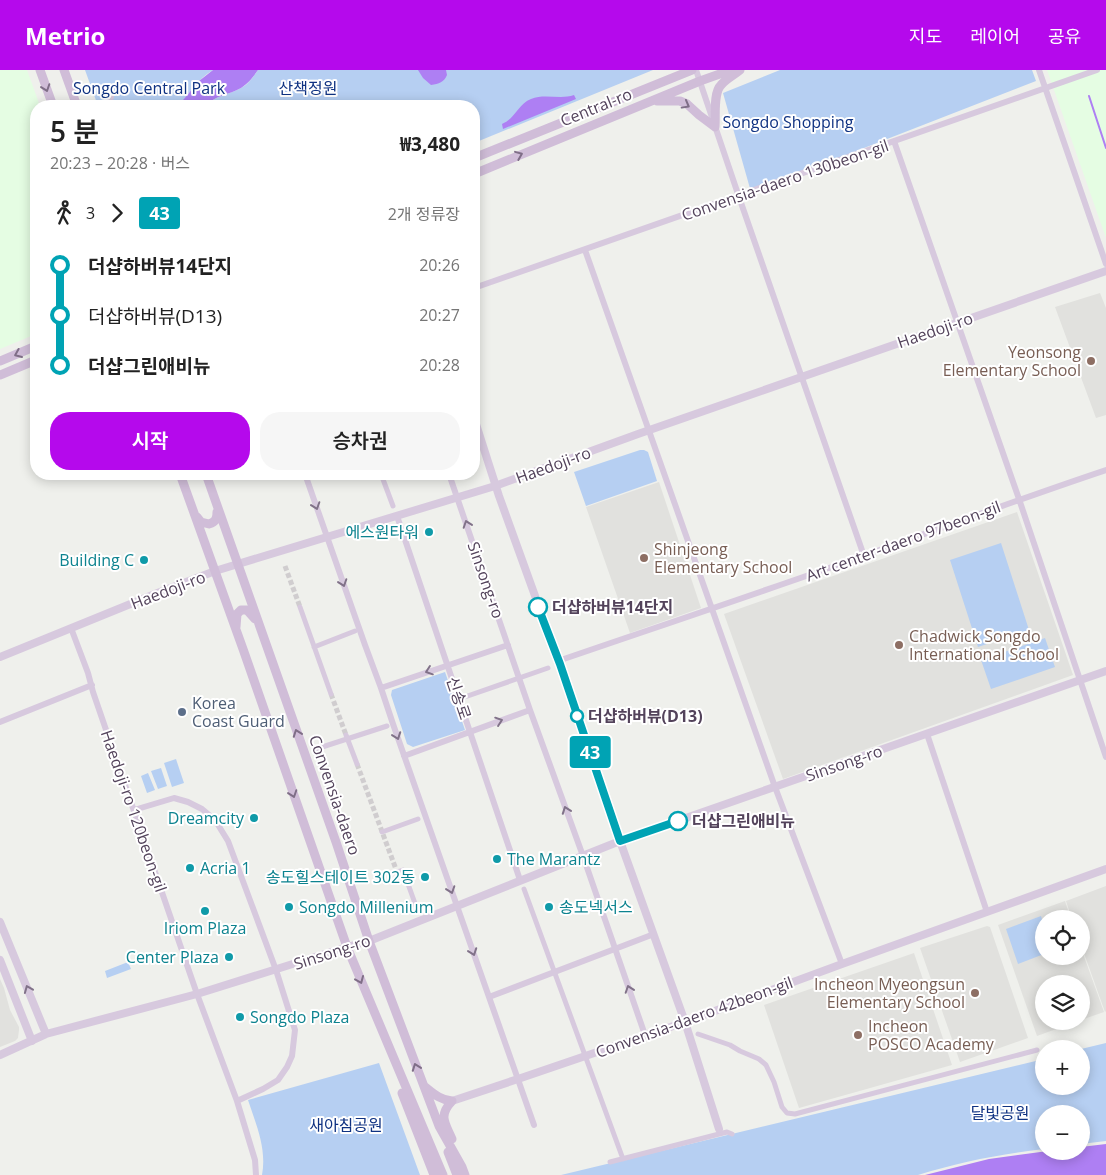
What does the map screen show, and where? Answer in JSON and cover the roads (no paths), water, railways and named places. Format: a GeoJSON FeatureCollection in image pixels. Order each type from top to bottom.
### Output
{"type":"FeatureCollection","features":[{"type":"Feature","properties":{"kind":"main road"},"geometry":{"type":"LineString","coordinates":[[40,70],[50,100]]}},
{"type":"Feature","properties":{"kind":"main road"},"geometry":{"type":"LineString","coordinates":[[64,70],[75,100]]}},
{"type":"Feature","properties":{"kind":"main road","name":"Central-ro"},"geometry":{"type":"LineString","coordinates":[[480,156],[692,70]]}},
{"type":"Feature","properties":{"kind":"main road","name":"Central-ro"},"geometry":{"type":"LineString","coordinates":[[480,172],[731,70]]}},
{"type":"Feature","properties":{"kind":"main road"},"geometry":{"type":"LineString","coordinates":[[715,127],[715,95],[717,90],[722,83],[740,70]]}},
{"type":"Feature","properties":{"kind":"main road"},"geometry":{"type":"LineString","coordinates":[[652,101],[680,101],[687,104],[715,127]]}},
{"type":"Feature","properties":{"kind":"main road"},"geometry":{"type":"LineString","coordinates":[[0,361],[30,348]]}},
{"type":"Feature","properties":{"kind":"main road"},"geometry":{"type":"LineString","coordinates":[[0,374],[30,362]]}},
{"type":"Feature","properties":{"kind":"main road"},"geometry":{"type":"LineString","coordinates":[[182,480],[347,947],[443,1175]]}},
{"type":"Feature","properties":{"kind":"main road","name":"Convensia-daero"},"geometry":{"type":"LineString","coordinates":[[208,480],[336,842],[369,941],[422,1084],[461,1172]]}},
{"type":"Feature","properties":{"kind":"main road"},"geometry":{"type":"LineString","coordinates":[[194,512],[201,522],[212,523],[217,517],[215,502]]}},
{"type":"Feature","properties":{"kind":"main road"},"geometry":{"type":"LineString","coordinates":[[236,632],[237,614],[243,609],[252,614],[259,626]]}},
{"type":"Feature","properties":{"kind":"main road"},"geometry":{"type":"LineString","coordinates":[[385,1039],[390,1059],[434,1175]]}},
{"type":"Feature","properties":{"kind":"main road"},"geometry":{"type":"LineString","coordinates":[[422,1084],[436,1096],[452,1101]]}},
{"type":"Feature","properties":{"kind":"main road"},"geometry":{"type":"LineString","coordinates":[[452,1101],[446,1107],[443,1114],[461,1172]]}},
{"type":"Feature","properties":{"kind":"street"},"geometry":{"type":"LineString","coordinates":[[696,70],[864,556]]}},
{"type":"Feature","properties":{"kind":"street"},"geometry":{"type":"LineString","coordinates":[[1039,70],[1106,264]]}},
{"type":"Feature","properties":{"kind":"street","name":"Convensia-daero 130beon-gil"},"geometry":{"type":"LineString","coordinates":[[480,286],[1096,70]]}},
{"type":"Feature","properties":{"kind":"street"},"geometry":{"type":"LineString","coordinates":[[894,141],[1019,499],[1106,757]]}},
{"type":"Feature","properties":{"kind":"street"},"geometry":{"type":"LineString","coordinates":[[585,250],[775,787],[842,964]]}},
{"type":"Feature","properties":{"kind":"street","name":"Haedoji-ro"},"geometry":{"type":"LineString","coordinates":[[0,657],[215,571],[496,486],[1106,270]]}},
{"type":"Feature","properties":{"kind":"street"},"geometry":{"type":"LineString","coordinates":[[480,437],[620,841],[685,1022],[719,1129]]}},
{"type":"Feature","properties":{"kind":"street","name":"Art center-daero 97beon-gil"},"geometry":{"type":"LineString","coordinates":[[558,661],[713,609],[1019,499],[1106,470]]}},
{"type":"Feature","properties":{"kind":"street"},"geometry":{"type":"LineString","coordinates":[[307,480],[534,1125]]}},
{"type":"Feature","properties":{"kind":"street"},"geometry":{"type":"LineString","coordinates":[[383,480],[393,506]]}},
{"type":"Feature","properties":{"kind":"street","name":"Sinsong-ro"},"geometry":{"type":"LineString","coordinates":[[451,480],[530,710],[583,856]]}},
{"type":"Feature","properties":{"kind":"street","name":"신송로"},"geometry":{"type":"LineString","coordinates":[[397,516],[520,880]]}},
{"type":"Feature","properties":{"kind":"street"},"geometry":{"type":"LineString","coordinates":[[300,607],[331,694]]}},
{"type":"Feature","properties":{"kind":"street","name":"Haedoji-ro 120beon-gil"},"geometry":{"type":"LineString","coordinates":[[71,628],[86,666],[197,994],[237,1101],[255,1160],[256,1175]]}},
{"type":"Feature","properties":{"kind":"street"},"geometry":{"type":"LineString","coordinates":[[314,648],[355,631]]}},
{"type":"Feature","properties":{"kind":"street"},"geometry":{"type":"LineString","coordinates":[[381,688],[508,645]]}},
{"type":"Feature","properties":{"kind":"street"},"geometry":{"type":"LineString","coordinates":[[459,698],[548,668]]}},
{"type":"Feature","properties":{"kind":"street","name":"Sinsong-ro"},"geometry":{"type":"LineString","coordinates":[[0,1055],[46,1034],[197,994],[369,941],[620,841],[1106,671]]}},
{"type":"Feature","properties":{"kind":"street"},"geometry":{"type":"LineString","coordinates":[[0,722],[92,685]]}},
{"type":"Feature","properties":{"kind":"street"},"geometry":{"type":"LineString","coordinates":[[404,756],[530,710]]}},
{"type":"Feature","properties":{"kind":"street"},"geometry":{"type":"LineString","coordinates":[[316,749],[387,726]]}},
{"type":"Feature","properties":{"kind":"street"},"geometry":{"type":"LineString","coordinates":[[927,734],[987,912]]}},
{"type":"Feature","properties":{"kind":"street"},"geometry":{"type":"LineString","coordinates":[[346,735],[357,764]]}},
{"type":"Feature","properties":{"kind":"street"},"geometry":{"type":"LineString","coordinates":[[134,810],[174,798],[202,808],[215,820],[228,841],[276,970]]}},
{"type":"Feature","properties":{"kind":"street"},"geometry":{"type":"LineString","coordinates":[[382,832],[418,819]]}},
{"type":"Feature","properties":{"kind":"street"},"geometry":{"type":"LineString","coordinates":[[583,856],[645,1035]]}},
{"type":"Feature","properties":{"kind":"street"},"geometry":{"type":"LineString","coordinates":[[397,872],[402,870],[417,909]]}},
{"type":"Feature","properties":{"kind":"street","name":"Convensia-daero 42beon-gil"},"geometry":{"type":"LineString","coordinates":[[452,1101],[685,1022],[1106,870]]}},
{"type":"Feature","properties":{"kind":"street"},"geometry":{"type":"LineString","coordinates":[[524,889],[623,1159]]}},
{"type":"Feature","properties":{"kind":"street"},"geometry":{"type":"LineString","coordinates":[[0,922],[46,1034]]}},
{"type":"Feature","properties":{"kind":"street"},"geometry":{"type":"LineString","coordinates":[[489,997],[654,934]]}},
{"type":"Feature","properties":{"kind":"street"},"geometry":{"type":"LineString","coordinates":[[0,960],[32,1041]]}},
{"type":"Feature","properties":{"kind":"street","name":"Sinsong-ro"},"geometry":{"type":"LineString","coordinates":[[237,1101],[278,1080],[292,1056],[295,1030],[276,970]]}},
{"type":"Feature","properties":{"kind":"street"},"geometry":{"type":"LineString","coordinates":[[698,1034],[720,1041],[766,1065],[782,1107],[787,1113],[795,1114],[1035,1051]]}},
{"type":"Feature","properties":{"kind":"street"},"geometry":{"type":"LineString","coordinates":[[610,1162],[727,1132],[732,1134]]}},
{"type":"Feature","properties":{"kind":"waterway"},"geometry":{"type":"LineString","coordinates":[[1089,96],[1106,148]]}},
{"type":"Feature","properties":{"kind":"tunnel"},"geometry":{"type":"LineString","coordinates":[[285,566],[300,607]]}},
{"type":"Feature","properties":{"kind":"tunnel"},"geometry":{"type":"LineString","coordinates":[[331,694],[346,735]]}},
{"type":"Feature","properties":{"kind":"tunnel"},"geometry":{"type":"LineString","coordinates":[[357,764],[397,872]]}},
{"type":"Feature","properties":{"kind":"place","name":"Yeonsong Elementary School"},"geometry":{"type":"Point","coordinates":[1091,361]}},
{"type":"Feature","properties":{"kind":"place","name":"에스원타워"},"geometry":{"type":"Point","coordinates":[429,532]}},
{"type":"Feature","properties":{"kind":"place","name":"Shinjeong Elementary School"},"geometry":{"type":"Point","coordinates":[644,558]}},
{"type":"Feature","properties":{"kind":"place","name":"Building C"},"geometry":{"type":"Point","coordinates":[144,560]}},
{"type":"Feature","properties":{"kind":"place","name":"더샵하버뷰14단지"},"geometry":{"type":"Point","coordinates":[538,607]}},
{"type":"Feature","properties":{"kind":"place","name":"Chadwick Songdo International School"},"geometry":{"type":"Point","coordinates":[899,645]}},
{"type":"Feature","properties":{"kind":"place","name":"Korea Coast Guard"},"geometry":{"type":"Point","coordinates":[182,712]}},
{"type":"Feature","properties":{"kind":"place","name":"더샵하버뷰(D13)"},"geometry":{"type":"Point","coordinates":[577,716]}},
{"type":"Feature","properties":{"kind":"place","name":"Dreamcity"},"geometry":{"type":"Point","coordinates":[254,818]}},
{"type":"Feature","properties":{"kind":"place","name":"더샵그린애비뉴"},"geometry":{"type":"Point","coordinates":[678,821]}},
{"type":"Feature","properties":{"kind":"place","name":"The Marantz"},"geometry":{"type":"Point","coordinates":[497,859]}},
{"type":"Feature","properties":{"kind":"place","name":"Acria 1"},"geometry":{"type":"Point","coordinates":[190,868]}},
{"type":"Feature","properties":{"kind":"place","name":"송도힐스테이트 302동"},"geometry":{"type":"Point","coordinates":[425,877]}},
{"type":"Feature","properties":{"kind":"place","name":"Songdo Millenium"},"geometry":{"type":"Point","coordinates":[289,907]}},
{"type":"Feature","properties":{"kind":"place","name":"송도넥서스"},"geometry":{"type":"Point","coordinates":[549,907]}},
{"type":"Feature","properties":{"kind":"place","name":"Iriom Plaza"},"geometry":{"type":"Point","coordinates":[205,911]}},
{"type":"Feature","properties":{"kind":"place","name":"Center Plaza"},"geometry":{"type":"Point","coordinates":[229,957]}},
{"type":"Feature","properties":{"kind":"place","name":"Incheon Myeongsun Elementary School"},"geometry":{"type":"Point","coordinates":[975,993]}},
{"type":"Feature","properties":{"kind":"place","name":"Songdo Plaza"},"geometry":{"type":"Point","coordinates":[240,1017]}},
{"type":"Feature","properties":{"kind":"place","name":"Incheon POSCO Academy"},"geometry":{"type":"Point","coordinates":[858,1035]}},
{"type":"Feature","properties":{"kind":"park label","name":"Songdo Central Park"},"geometry":{"type":"Point","coordinates":[149,88]}},
{"type":"Feature","properties":{"kind":"park label","name":"산책정원"},"geometry":{"type":"Point","coordinates":[308,88]}},
{"type":"Feature","properties":{"kind":"park label","name":"Songdo Shopping"},"geometry":{"type":"Point","coordinates":[788,122]}},
{"type":"Feature","properties":{"kind":"park label","name":"달빛공원"},"geometry":{"type":"Point","coordinates":[1000,1113]}},
{"type":"Feature","properties":{"kind":"park label","name":"새아침공원"},"geometry":{"type":"Point","coordinates":[346,1125]}}]}
